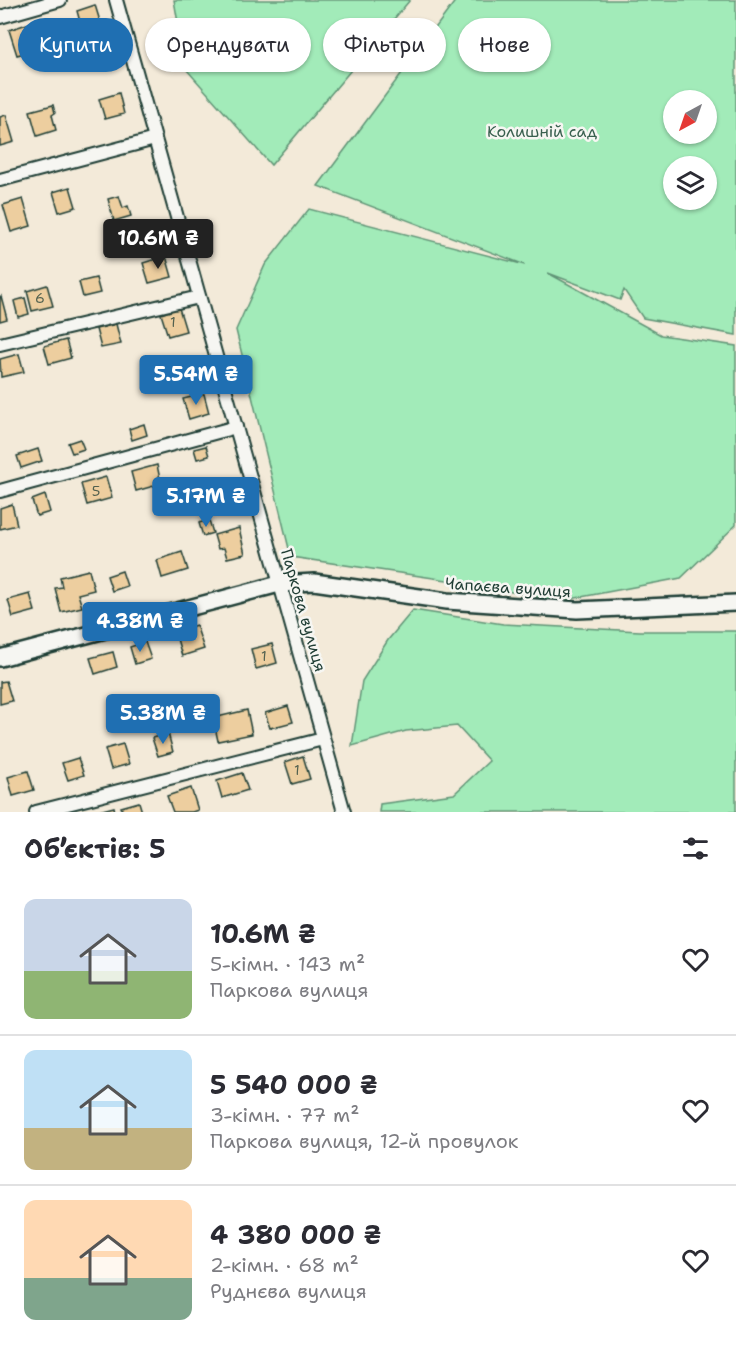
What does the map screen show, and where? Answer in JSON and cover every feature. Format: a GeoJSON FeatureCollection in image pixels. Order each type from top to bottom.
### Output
{"type":"FeatureCollection","features":[{"type":"Feature","properties":{"kind":"street"},"geometry":{"type":"LineString","coordinates":[[0,17],[60,0]]}},
{"type":"Feature","properties":{"kind":"street","name":"Паркова вулиця"},"geometry":{"type":"LineString","coordinates":[[116,0],[344,812]]}},
{"type":"Feature","properties":{"kind":"street"},"geometry":{"type":"LineString","coordinates":[[0,180],[155,140]]}},
{"type":"Feature","properties":{"kind":"street"},"geometry":{"type":"LineString","coordinates":[[0,344],[199,297]]}},
{"type":"Feature","properties":{"kind":"street"},"geometry":{"type":"LineString","coordinates":[[0,491],[236,427]]}},
{"type":"Feature","properties":{"kind":"street","name":"Чапаєва вулиця"},"geometry":{"type":"LineString","coordinates":[[0,658],[279,584],[314,582],[447,601],[576,610],[736,603]]}},
{"type":"Feature","properties":{"kind":"street"},"geometry":{"type":"LineString","coordinates":[[36,812],[323,739]]}},
{"type":"Feature","properties":{"kind":"green space"},"geometry":{"type":"Polygon","coordinates":[[[174,0],[410,0],[395,18],[323,18],[323,72],[349,72],[271,165],[189,72],[311,72],[311,18],[177,18],[174,0]]]}},
{"type":"Feature","properties":{"kind":"green space","name":"Колишній сад"},"geometry":{"type":"Polygon","coordinates":[[[456,0],[736,0],[736,335],[643,318],[624,290],[620,300],[548,273],[661,335],[736,346],[736,525],[681,578],[560,601],[447,580],[291,557],[236,330],[265,265],[309,209],[525,265],[318,186],[403,72],[446,72],[446,18],[443,18],[456,0]]]}},
{"type":"Feature","properties":{"kind":"green space"},"geometry":{"type":"Polygon","coordinates":[[[413,610],[503,624],[640,631],[736,631],[736,812],[379,812],[380,804],[454,794],[489,761],[457,726],[406,731],[352,746],[362,681],[388,640],[413,610]]]}},
{"type":"Feature","properties":{"kind":"building"},"geometry":{"type":"Polygon","coordinates":[[[95,5],[99,18],[79,18],[77,11],[95,5]]]}},
{"type":"Feature","properties":{"kind":"building"},"geometry":{"type":"Polygon","coordinates":[[[18,27],[18,55],[17,55],[9,30],[18,27]]]}},
{"type":"Feature","properties":{"kind":"building"},"geometry":{"type":"Polygon","coordinates":[[[119,93],[124,114],[105,119],[99,99],[119,93]]]}},
{"type":"Feature","properties":{"kind":"building"},"geometry":{"type":"Polygon","coordinates":[[[53,105],[55,113],[52,115],[56,130],[37,136],[30,111],[53,105]]]}},
{"type":"Feature","properties":{"kind":"building"},"geometry":{"type":"Polygon","coordinates":[[[6,115],[14,142],[0,146],[0,117],[6,115]]]}},
{"type":"Feature","properties":{"kind":"building"},"geometry":{"type":"Polygon","coordinates":[[[70,187],[76,207],[59,212],[53,192],[70,187]]]}},
{"type":"Feature","properties":{"kind":"building"},"geometry":{"type":"Polygon","coordinates":[[[119,196],[123,208],[128,206],[131,216],[114,221],[108,199],[119,196]]]}},
{"type":"Feature","properties":{"kind":"building"},"geometry":{"type":"Polygon","coordinates":[[[23,199],[31,226],[11,232],[3,205],[23,199]]]}},
{"type":"Feature","properties":{"kind":"building"},"geometry":{"type":"Polygon","coordinates":[[[166,256],[172,277],[149,283],[143,263],[166,256]]]}},
{"type":"Feature","properties":{"kind":"building"},"geometry":{"type":"Polygon","coordinates":[[[96,278],[100,293],[83,297],[79,282],[96,278]]]}},
{"type":"Feature","properties":{"kind":"building"},"geometry":{"type":"Polygon","coordinates":[[[47,285],[53,306],[32,311],[27,291],[47,285]]]}},
{"type":"Feature","properties":{"kind":"building"},"geometry":{"type":"Polygon","coordinates":[[[0,297],[7,319],[0,321],[0,297]]]}},
{"type":"Feature","properties":{"kind":"building"},"geometry":{"type":"Polygon","coordinates":[[[25,298],[29,314],[18,317],[14,301],[25,298]]]}},
{"type":"Feature","properties":{"kind":"building"},"geometry":{"type":"Polygon","coordinates":[[[179,308],[186,331],[168,336],[161,314],[179,308]]]}},
{"type":"Feature","properties":{"kind":"building"},"geometry":{"type":"Polygon","coordinates":[[[116,324],[121,344],[101,348],[96,329],[116,324]]]}},
{"type":"Feature","properties":{"kind":"building"},"geometry":{"type":"Polygon","coordinates":[[[66,340],[71,358],[49,364],[44,346],[66,340]]]}},
{"type":"Feature","properties":{"kind":"building"},"geometry":{"type":"Polygon","coordinates":[[[19,354],[24,372],[1,377],[0,359],[19,354]]]}},
{"type":"Feature","properties":{"kind":"building"},"geometry":{"type":"Polygon","coordinates":[[[204,394],[209,413],[189,419],[183,399],[204,394]]]}},
{"type":"Feature","properties":{"kind":"building"},"geometry":{"type":"Polygon","coordinates":[[[144,424],[147,435],[132,440],[129,429],[144,424]]]}},
{"type":"Feature","properties":{"kind":"building"},"geometry":{"type":"Polygon","coordinates":[[[80,439],[84,449],[72,453],[68,443],[80,439]]]}},
{"type":"Feature","properties":{"kind":"building"},"geometry":{"type":"Polygon","coordinates":[[[206,446],[209,456],[197,459],[194,449],[206,446]]]}},
{"type":"Feature","properties":{"kind":"building"},"geometry":{"type":"Polygon","coordinates":[[[38,449],[42,461],[21,468],[17,456],[38,449]]]}},
{"type":"Feature","properties":{"kind":"building"},"geometry":{"type":"Polygon","coordinates":[[[157,465],[161,484],[136,491],[131,472],[157,465]]]}},
{"type":"Feature","properties":{"kind":"building"},"geometry":{"type":"Polygon","coordinates":[[[106,477],[112,498],[87,505],[81,484],[106,477]]]}},
{"type":"Feature","properties":{"kind":"building"},"geometry":{"type":"Polygon","coordinates":[[[45,495],[50,512],[37,516],[32,500],[45,495]]]}},
{"type":"Feature","properties":{"kind":"building"},"geometry":{"type":"Polygon","coordinates":[[[12,504],[17,525],[0,529],[0,508],[12,504]]]}},
{"type":"Feature","properties":{"kind":"building"},"geometry":{"type":"Polygon","coordinates":[[[209,520],[213,533],[203,536],[199,523],[209,520]]]}},
{"type":"Feature","properties":{"kind":"building"},"geometry":{"type":"Polygon","coordinates":[[[239,528],[245,554],[227,558],[224,548],[218,549],[214,535],[239,528]]]}},
{"type":"Feature","properties":{"kind":"building"},"geometry":{"type":"Polygon","coordinates":[[[182,552],[188,570],[162,578],[157,560],[182,552]]]}},
{"type":"Feature","properties":{"kind":"building"},"geometry":{"type":"Polygon","coordinates":[[[89,570],[94,590],[78,594],[82,607],[61,612],[55,588],[62,587],[60,577],[89,570]]]}},
{"type":"Feature","properties":{"kind":"building"},"geometry":{"type":"Polygon","coordinates":[[[122,571],[127,586],[112,591],[107,576],[122,571]]]}},
{"type":"Feature","properties":{"kind":"building"},"geometry":{"type":"Polygon","coordinates":[[[30,594],[35,611],[13,617],[8,600],[30,594]]]}},
{"type":"Feature","properties":{"kind":"building"},"geometry":{"type":"Polygon","coordinates":[[[196,625],[204,649],[182,656],[175,632],[196,625]]]}},
{"type":"Feature","properties":{"kind":"building"},"geometry":{"type":"Polygon","coordinates":[[[145,642],[151,659],[135,664],[130,647],[145,642]]]}},
{"type":"Feature","properties":{"kind":"building"},"geometry":{"type":"Polygon","coordinates":[[[272,644],[277,663],[256,669],[251,649],[272,644]]]}},
{"type":"Feature","properties":{"kind":"building"},"geometry":{"type":"Polygon","coordinates":[[[113,652],[117,667],[95,674],[90,658],[113,652]]]}},
{"type":"Feature","properties":{"kind":"building"},"geometry":{"type":"Polygon","coordinates":[[[6,681],[12,701],[0,704],[0,682],[6,681]]]}},
{"type":"Feature","properties":{"kind":"building"},"geometry":{"type":"Polygon","coordinates":[[[288,706],[293,722],[270,728],[265,713],[288,706]]]}},
{"type":"Feature","properties":{"kind":"building"},"geometry":{"type":"Polygon","coordinates":[[[247,710],[252,734],[218,741],[213,718],[247,710]]]}},
{"type":"Feature","properties":{"kind":"building"},"geometry":{"type":"Polygon","coordinates":[[[168,733],[173,752],[158,756],[152,738],[168,733]]]}},
{"type":"Feature","properties":{"kind":"building"},"geometry":{"type":"Polygon","coordinates":[[[123,744],[129,764],[111,769],[105,749],[123,744]]]}},
{"type":"Feature","properties":{"kind":"building"},"geometry":{"type":"Polygon","coordinates":[[[303,756],[310,779],[292,784],[285,762],[303,756]]]}},
{"type":"Feature","properties":{"kind":"building"},"geometry":{"type":"Polygon","coordinates":[[[78,758],[84,775],[68,780],[62,763],[78,758]]]}},
{"type":"Feature","properties":{"kind":"building"},"geometry":{"type":"Polygon","coordinates":[[[28,771],[34,790],[13,796],[8,777],[28,771]]]}},
{"type":"Feature","properties":{"kind":"building"},"geometry":{"type":"Polygon","coordinates":[[[242,773],[248,790],[222,798],[217,781],[242,773]]]}},
{"type":"Feature","properties":{"kind":"building"},"geometry":{"type":"Polygon","coordinates":[[[191,788],[198,810],[173,812],[167,796],[191,788]]]}},
{"type":"Feature","properties":{"kind":"building"},"geometry":{"type":"Polygon","coordinates":[[[139,802],[142,812],[123,812],[121,807],[139,802]]]}},
{"type":"Feature","properties":{"kind":"building"},"geometry":{"type":"Polygon","coordinates":[[[114,807],[115,812],[95,812],[114,807]]]}}]}
